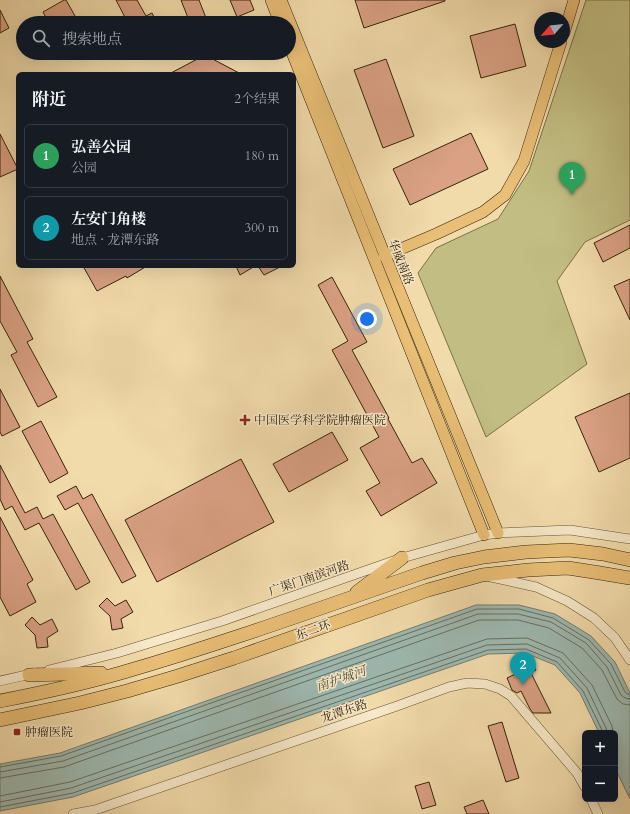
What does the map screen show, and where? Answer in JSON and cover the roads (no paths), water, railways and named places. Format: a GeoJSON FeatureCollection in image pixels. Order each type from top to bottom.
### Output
{"type":"FeatureCollection","features":[{"type":"Feature","properties":{"kind":"highway","name":"东二环"},"geometry":{"type":"LineString","coordinates":[[0,702],[122,673],[228,640],[455,563],[484,557],[526,552],[569,550],[603,554],[630,560]]}},
{"type":"Feature","properties":{"kind":"highway"},"geometry":{"type":"LineString","coordinates":[[347,599],[402,558]]}},
{"type":"Feature","properties":{"kind":"highway","name":"东二环"},"geometry":{"type":"LineString","coordinates":[[0,720],[80,703],[170,678],[234,658],[428,590],[482,575],[528,570],[568,568],[630,578]]}},
{"type":"Feature","properties":{"kind":"highway"},"geometry":{"type":"LineString","coordinates":[[29,675],[122,673]]}},
{"type":"Feature","properties":{"kind":"main road"},"geometry":{"type":"LineString","coordinates":[[271,0],[277,16]]}},
{"type":"Feature","properties":{"kind":"main road","name":"华威南路"},"geometry":{"type":"LineString","coordinates":[[281,0],[287,16]]}},
{"type":"Feature","properties":{"kind":"main road"},"geometry":{"type":"LineString","coordinates":[[570,13],[574,0]]}},
{"type":"Feature","properties":{"kind":"main road","name":"华威南路"},"geometry":{"type":"LineString","coordinates":[[296,37],[498,534]]}},
{"type":"Feature","properties":{"kind":"main road"},"geometry":{"type":"LineString","coordinates":[[384,256],[483,212],[506,195],[524,161],[559,48]]}},
{"type":"Feature","properties":{"kind":"main road","name":"华威南路"},"geometry":{"type":"LineString","coordinates":[[295,60],[484,536]]}},
{"type":"Feature","properties":{"kind":"street","name":"广渠门南滨河路"},"geometry":{"type":"LineString","coordinates":[[0,681],[117,653],[215,623],[402,558],[484,536],[570,530],[630,539]]}},
{"type":"Feature","properties":{"kind":"street"},"geometry":{"type":"LineString","coordinates":[[482,575],[536,587],[567,600],[594,618],[615,638],[630,660]]}},
{"type":"Feature","properties":{"kind":"street","name":"龙潭东路"},"geometry":{"type":"LineString","coordinates":[[73,814],[95,810],[448,687],[467,683],[485,684],[500,689],[511,696],[577,773],[582,782]]}},
{"type":"Feature","properties":{"kind":"street"},"geometry":{"type":"LineString","coordinates":[[592,802],[598,814]]}},
{"type":"Feature","properties":{"kind":"water","name":"南护城河"},"geometry":{"type":"Polygon","coordinates":[[[476,605],[519,605],[555,614],[591,636],[615,662],[630,693],[630,799],[618,774],[618,730],[598,730],[580,693],[555,665],[525,653],[488,654],[73,797],[0,811],[0,764],[60,753],[476,605]]]}},
{"type":"Feature","properties":{"kind":"place","name":"弘善公园"},"geometry":{"type":"Point","coordinates":[572,195]}},
{"type":"Feature","properties":{"kind":"place","name":"中国医学科学院肿瘤医院"},"geometry":{"type":"Point","coordinates":[245,420]}},
{"type":"Feature","properties":{"kind":"place","name":"左安门角楼"},"geometry":{"type":"Point","coordinates":[523,685]}},
{"type":"Feature","properties":{"kind":"place","name":"肿瘤医院"},"geometry":{"type":"Point","coordinates":[17,732]}}]}
